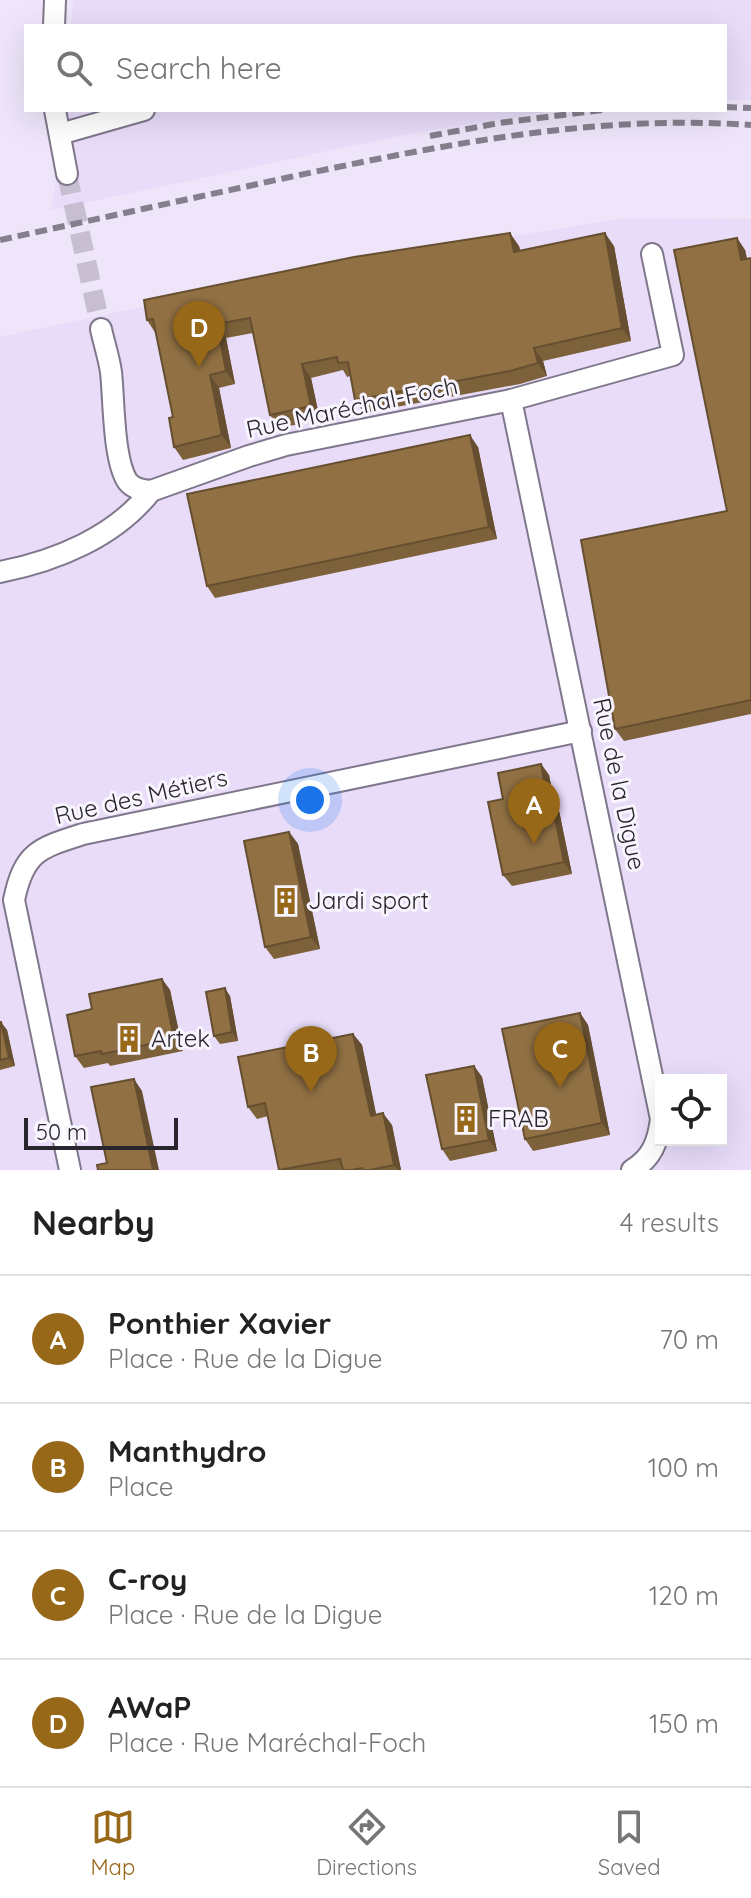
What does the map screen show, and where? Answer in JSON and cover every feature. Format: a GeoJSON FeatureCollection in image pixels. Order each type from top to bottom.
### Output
{"type":"FeatureCollection","features":[{"type":"Feature","properties":{"kind":"street"},"geometry":{"type":"LineString","coordinates":[[54,24],[55,0]]}},
{"type":"Feature","properties":{"kind":"street"},"geometry":{"type":"LineString","coordinates":[[55,112],[67,174]]}},
{"type":"Feature","properties":{"kind":"street"},"geometry":{"type":"LineString","coordinates":[[60,134],[137,112]]}},
{"type":"Feature","properties":{"kind":"street","name":"Rue Maréchal-Foch"},"geometry":{"type":"LineString","coordinates":[[151,491],[286,445],[511,400],[673,355],[652,254]]}},
{"type":"Feature","properties":{"kind":"street"},"geometry":{"type":"LineString","coordinates":[[101,329],[111,371],[112,414],[123,466],[128,481],[137,489],[151,491]]}},
{"type":"Feature","properties":{"kind":"street","name":"Rue de la Digue"},"geometry":{"type":"LineString","coordinates":[[511,400],[661,1119],[659,1138],[652,1151],[642,1164],[632,1170]]}},
{"type":"Feature","properties":{"kind":"street"},"geometry":{"type":"LineString","coordinates":[[0,572],[33,566],[87,543],[133,513],[151,491]]}},
{"type":"Feature","properties":{"kind":"street","name":"Rue des Métiers"},"geometry":{"type":"LineString","coordinates":[[70,1170],[14,900],[19,877],[29,860],[45,846],[83,834],[581,731]]}},
{"type":"Feature","properties":{"kind":"shaded area"},"geometry":{"type":"Polygon","coordinates":[[[73,0],[751,0],[751,100],[727,100],[727,24],[71,24],[73,0]]]}},
{"type":"Feature","properties":{"kind":"shaded area"},"geometry":{"type":"Polygon","coordinates":[[[68,112],[546,112],[399,136],[51,210],[68,112]]]}},
{"type":"Feature","properties":{"kind":"shaded area"},"geometry":{"type":"Polygon","coordinates":[[[625,218],[751,219],[751,1170],[0,1170],[0,337],[362,260],[625,218]]]}},
{"type":"Feature","properties":{"kind":"building"},"geometry":{"type":"Polygon","coordinates":[[[510,233],[514,252],[605,233],[622,328],[534,348],[538,363],[510,371],[355,400],[348,362],[338,363],[337,357],[302,364],[311,406],[270,415],[250,318],[217,324],[226,371],[210,375],[222,435],[174,447],[169,418],[173,417],[153,319],[147,320],[144,300],[354,257],[510,233]]]}},
{"type":"Feature","properties":{"kind":"building"},"geometry":{"type":"Polygon","coordinates":[[[737,238],[741,260],[751,258],[751,700],[615,729],[581,540],[727,511],[674,250],[737,238]]]}},
{"type":"Feature","properties":{"kind":"building"},"geometry":{"type":"Polygon","coordinates":[[[470,435],[489,527],[207,586],[187,494],[470,435]]]}},
{"type":"Feature","properties":{"kind":"building"},"geometry":{"type":"Polygon","coordinates":[[[541,764],[564,862],[503,875],[488,802],[503,799],[498,773],[541,764]]]}},
{"type":"Feature","properties":{"kind":"building","name":"Jardi sport"},"geometry":{"type":"Polygon","coordinates":[[[289,832],[311,937],[265,947],[244,841],[289,832]]]}},
{"type":"Feature","properties":{"kind":"building","name":"Artek"},"geometry":{"type":"Polygon","coordinates":[[[162,979],[174,1039],[102,1054],[101,1051],[75,1056],[67,1015],[92,1009],[89,994],[162,979]]]}},
{"type":"Feature","properties":{"kind":"building"},"geometry":{"type":"Polygon","coordinates":[[[225,988],[232,1032],[214,1036],[206,992],[225,988]]]}},
{"type":"Feature","properties":{"kind":"building"},"geometry":{"type":"Polygon","coordinates":[[[580,1013],[602,1123],[525,1139],[502,1029],[580,1013]]]}},
{"type":"Feature","properties":{"kind":"building"},"geometry":{"type":"Polygon","coordinates":[[[0,1022],[9,1058],[0,1060],[0,1022]]]}},
{"type":"Feature","properties":{"kind":"building"},"geometry":{"type":"Polygon","coordinates":[[[353,1034],[371,1116],[383,1113],[394,1165],[370,1170],[343,1170],[340,1159],[279,1170],[265,1103],[248,1107],[238,1057],[353,1034]]]}},
{"type":"Feature","properties":{"kind":"building","name":"FRAB"},"geometry":{"type":"Polygon","coordinates":[[[474,1066],[489,1140],[442,1149],[426,1075],[474,1066]]]}},
{"type":"Feature","properties":{"kind":"building"},"geometry":{"type":"Polygon","coordinates":[[[134,1079],[153,1170],[98,1170],[97,1165],[107,1163],[91,1087],[134,1079]]]}},
{"type":"Feature","properties":{"kind":"tunnel"},"geometry":{"type":"LineString","coordinates":[[67,174],[101,329]]}},
{"type":"Feature","properties":{"kind":"railway"},"geometry":{"type":"LineString","coordinates":[[727,107],[751,108]]}},
{"type":"Feature","properties":{"kind":"railway"},"geometry":{"type":"LineString","coordinates":[[430,136],[499,123],[587,112]]}},
{"type":"Feature","properties":{"kind":"railway"},"geometry":{"type":"LineString","coordinates":[[0,240],[290,177],[519,135],[634,124],[751,125]]}},
{"type":"Feature","properties":{"kind":"place","name":"AWaP"},"geometry":{"type":"Point","coordinates":[199,367]}},
{"type":"Feature","properties":{"kind":"place","name":"Ponthier Xavier"},"geometry":{"type":"Point","coordinates":[534,844]}},
{"type":"Feature","properties":{"kind":"place","name":"Jardi sport"},"geometry":{"type":"Point","coordinates":[286,901]}},
{"type":"Feature","properties":{"kind":"place","name":"Artek"},"geometry":{"type":"Point","coordinates":[129,1039]}},
{"type":"Feature","properties":{"kind":"place","name":"C-roy"},"geometry":{"type":"Point","coordinates":[560,1088]}},
{"type":"Feature","properties":{"kind":"place","name":"Manthydro"},"geometry":{"type":"Point","coordinates":[311,1092]}},
{"type":"Feature","properties":{"kind":"place","name":"FRAB"},"geometry":{"type":"Point","coordinates":[466,1119]}}]}
